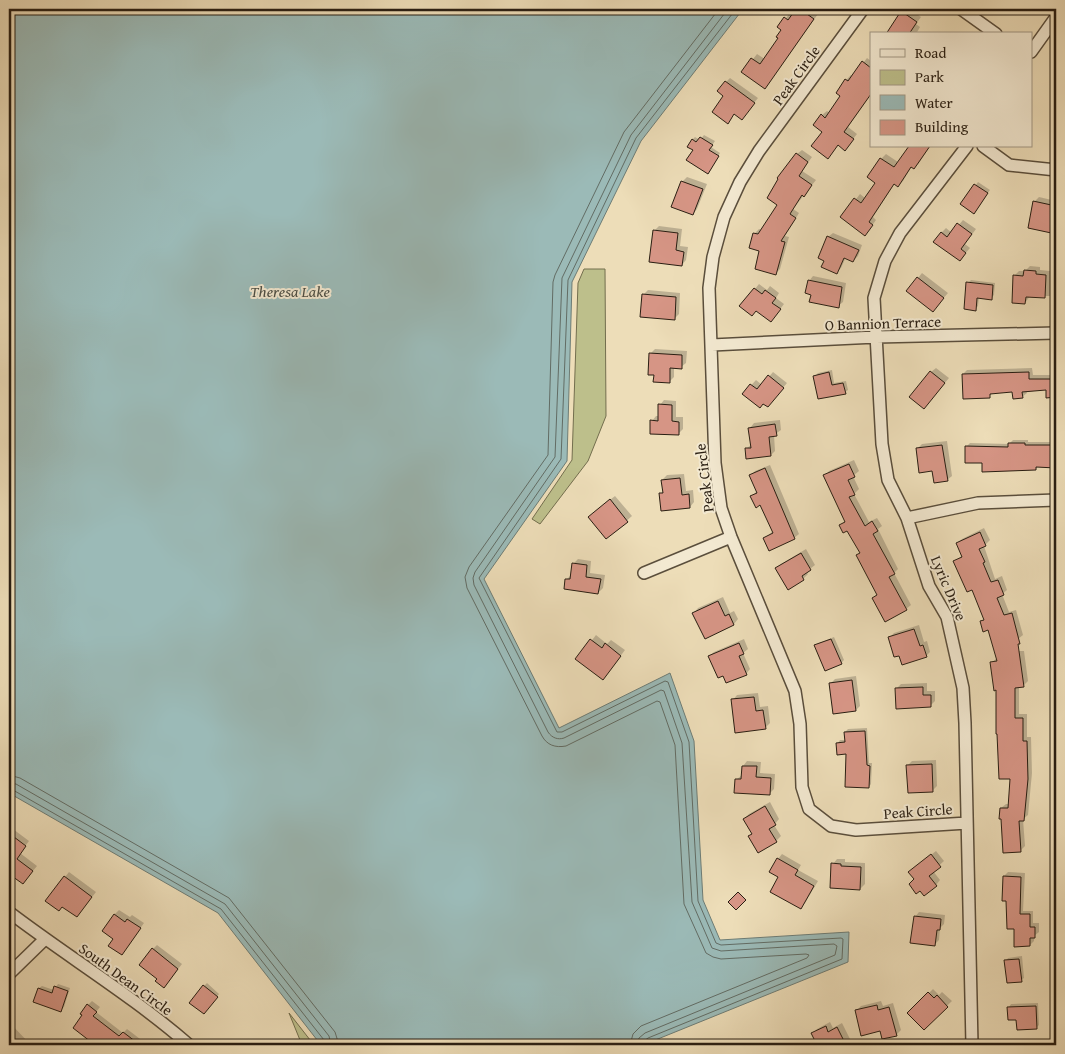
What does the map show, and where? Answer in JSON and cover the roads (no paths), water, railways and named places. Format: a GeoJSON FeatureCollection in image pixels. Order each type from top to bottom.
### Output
{"type":"FeatureCollection","features":[{"type":"Feature","properties":{"kind":"street","name":"Peak Circle"},"geometry":{"type":"LineString","coordinates":[[863,9],[759,151],[740,182],[724,217],[713,257],[709,288],[715,463],[721,508],[731,537],[795,691],[800,724],[802,788],[809,809],[831,826],[856,830],[967,823]]}},
{"type":"Feature","properties":{"kind":"street"},"geometry":{"type":"LineString","coordinates":[[960,9],[993,32]]}},
{"type":"Feature","properties":{"kind":"street"},"geometry":{"type":"LineString","coordinates":[[1032,51],[1056,17]]}},
{"type":"Feature","properties":{"kind":"street","name":"Lyric Drive"},"geometry":{"type":"LineString","coordinates":[[965,148],[900,234],[885,261],[874,298],[882,444],[888,480],[907,518],[929,586],[947,617],[963,688],[972,1045]]}},
{"type":"Feature","properties":{"kind":"street"},"geometry":{"type":"LineString","coordinates":[[986,148],[1009,165],[1056,170]]}},
{"type":"Feature","properties":{"kind":"street","name":"O Bannion Terrace"},"geometry":{"type":"LineString","coordinates":[[712,345],[876,337],[1056,333]]}},
{"type":"Feature","properties":{"kind":"street"},"geometry":{"type":"LineString","coordinates":[[907,518],[978,503],[1056,500]]}},
{"type":"Feature","properties":{"kind":"street"},"geometry":{"type":"LineString","coordinates":[[644,573],[731,537]]}},
{"type":"Feature","properties":{"kind":"street","name":"South Dean Circle"},"geometry":{"type":"LineString","coordinates":[[9,912],[45,940],[162,1021],[188,1045]]}},
{"type":"Feature","properties":{"kind":"street"},"geometry":{"type":"LineString","coordinates":[[9,974],[45,940]]}},
{"type":"Feature","properties":{"kind":"water","name":"Theresa Lake"},"geometry":{"type":"Polygon","coordinates":[[[9,9],[743,9],[641,141],[572,282],[567,461],[484,579],[559,728],[670,673],[694,741],[703,900],[720,940],[849,932],[848,962],[643,1045],[321,1045],[218,913],[9,793],[9,9]]]}}]}
